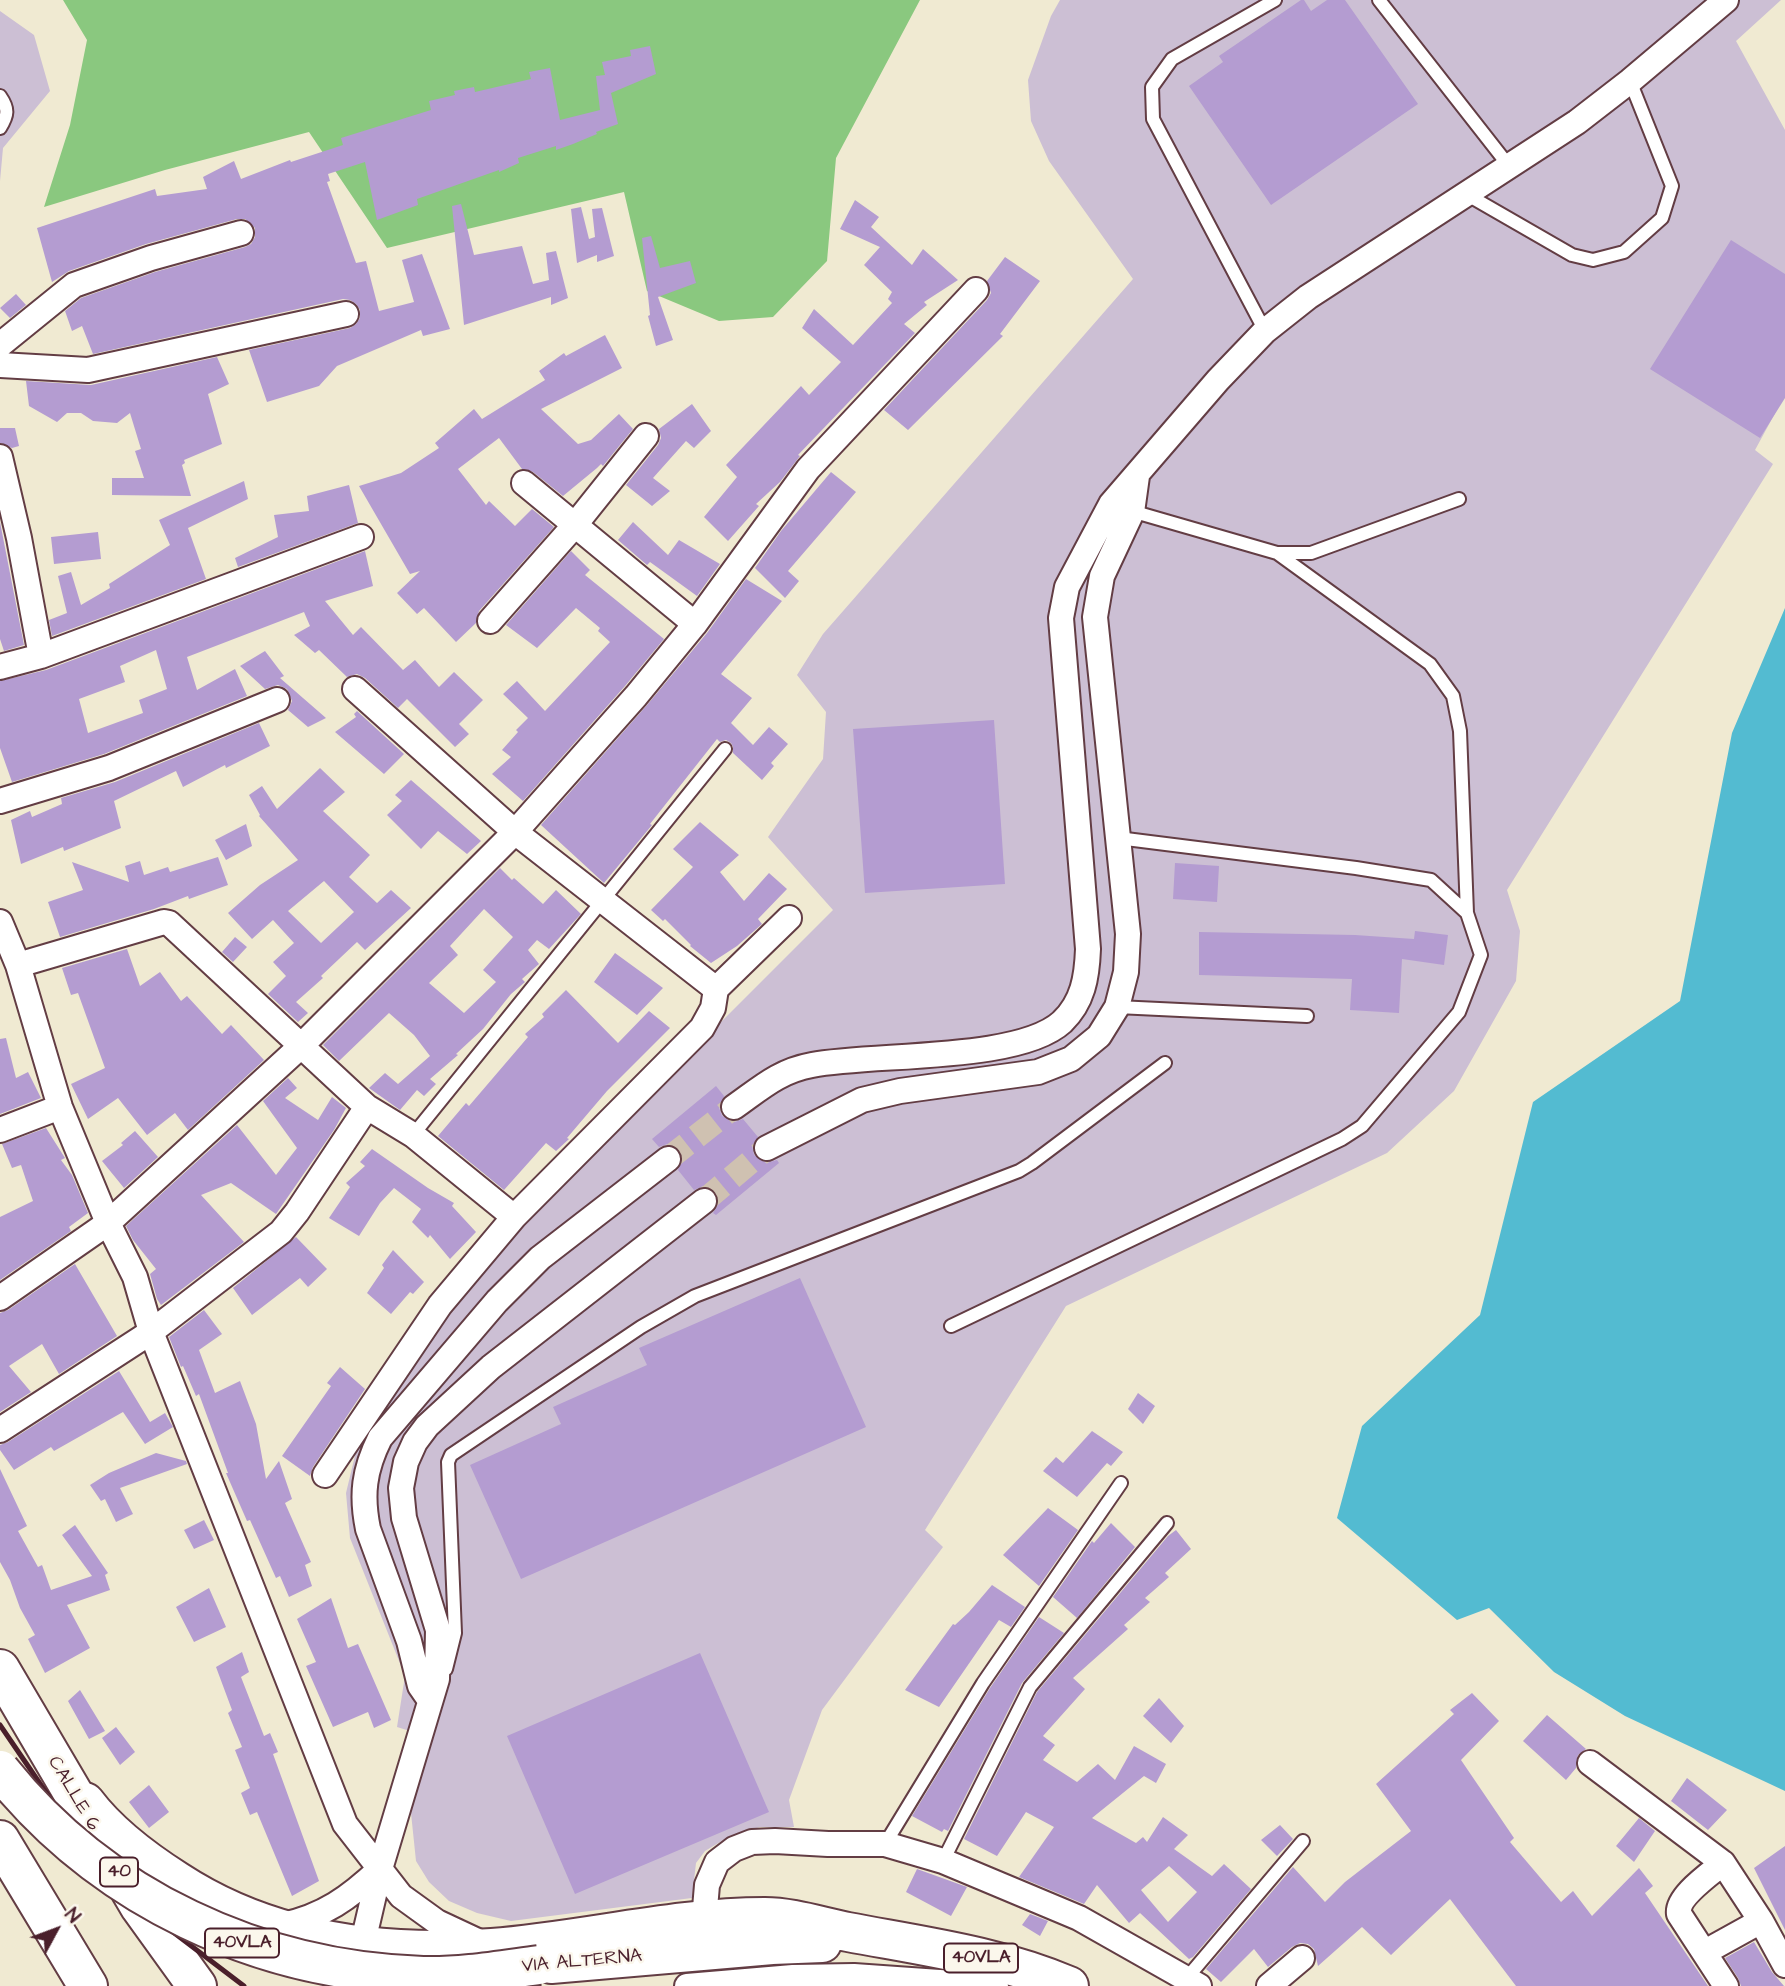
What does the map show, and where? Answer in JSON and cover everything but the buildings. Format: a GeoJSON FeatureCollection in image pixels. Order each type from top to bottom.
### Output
{"type":"FeatureCollection","features":[{"type":"Feature","properties":{"kind":"main road","name":"CALLE 6"},"geometry":{"type":"LineString","coordinates":[[0,1669],[140,1907],[197,1986]]}},
{"type":"Feature","properties":{"kind":"main road","name":"VIA ALTERNA"},"geometry":{"type":"LineString","coordinates":[[48,1752],[91,1810],[144,1860],[204,1899],[271,1927],[315,1939],[360,1946],[428,1950],[492,1948],[704,1920],[768,1917],[955,1951],[1042,1975],[1069,1986]]}},
{"type":"Feature","properties":{"kind":"main road","name":"VIA ALTERNA"},"geometry":{"type":"LineString","coordinates":[[0,1770],[18,1793],[59,1833],[103,1870],[162,1907],[203,1928],[256,1949],[312,1964],[368,1973],[425,1976],[483,1973],[539,1965],[772,1945],[891,1940]]}},
{"type":"Feature","properties":{"kind":"main road"},"geometry":{"type":"LineString","coordinates":[[0,1839],[88,1986]]}},
{"type":"Feature","properties":{"kind":"street"},"geometry":{"type":"LineString","coordinates":[[767,1148],[862,1100],[900,1091],[1038,1072],[1071,1059],[1098,1036],[1117,1007],[1125,972],[1128,934],[1095,617],[1102,576],[1122,508],[1137,476],[1218,380],[1265,331],[1308,297],[1577,122],[1726,0]]}},
{"type":"Feature","properties":{"kind":"street"},"geometry":{"type":"LineString","coordinates":[[0,345],[74,285],[151,258],[241,233]]}},
{"type":"Feature","properties":{"kind":"street"},"geometry":{"type":"LineString","coordinates":[[0,1298],[108,1223],[300,1047],[515,832],[636,696],[695,624],[808,469],[976,290]]}},
{"type":"Feature","properties":{"kind":"street"},"geometry":{"type":"LineString","coordinates":[[0,365],[88,370],[346,314]]}},
{"type":"Feature","properties":{"kind":"street"},"geometry":{"type":"LineString","coordinates":[[490,621],[574,526],[646,436]]}},
{"type":"Feature","properties":{"kind":"street"},"geometry":{"type":"LineString","coordinates":[[0,457],[19,538],[41,656]]}},
{"type":"Feature","properties":{"kind":"street"},"geometry":{"type":"LineString","coordinates":[[524,482],[695,624]]}},
{"type":"Feature","properties":{"kind":"street"},"geometry":{"type":"LineString","coordinates":[[734,1107],[780,1074],[813,1065],[1001,1047],[1038,1037],[1061,1023],[1078,1002],[1087,977],[1088,949],[1061,618],[1067,587],[1122,508]]}},
{"type":"Feature","properties":{"kind":"street"},"geometry":{"type":"LineString","coordinates":[[0,667],[41,656],[361,537]]}},
{"type":"Feature","properties":{"kind":"street"},"geometry":{"type":"LineString","coordinates":[[355,689],[515,832],[716,989]]}},
{"type":"Feature","properties":{"kind":"street"},"geometry":{"type":"LineString","coordinates":[[0,802],[108,768],[277,700]]}},
{"type":"Feature","properties":{"kind":"street"},"geometry":{"type":"LineString","coordinates":[[325,1475],[440,1306],[514,1217],[702,1028],[713,1008],[716,989],[789,918]]}},
{"type":"Feature","properties":{"kind":"street"},"geometry":{"type":"LineString","coordinates":[[0,922],[18,965],[60,1107],[108,1223],[135,1277],[151,1332],[345,1824],[401,1896],[428,1915],[492,1948]]}},
{"type":"Feature","properties":{"kind":"street"},"geometry":{"type":"LineString","coordinates":[[18,965],[164,922],[169,923],[367,1107],[413,1135],[514,1217]]}},
{"type":"Feature","properties":{"kind":"street"},"geometry":{"type":"LineString","coordinates":[[0,1130],[60,1107]]}},
{"type":"Feature","properties":{"kind":"street"},"geometry":{"type":"LineString","coordinates":[[0,1430],[151,1332],[281,1232],[367,1107]]}},
{"type":"Feature","properties":{"kind":"street"},"geometry":{"type":"LineString","coordinates":[[429,1699],[420,1686],[410,1641],[368,1530],[364,1510],[368,1462],[380,1438],[505,1293],[540,1258],[668,1158]]}},
{"type":"Feature","properties":{"kind":"street"},"geometry":{"type":"LineString","coordinates":[[355,1986],[360,1946],[380,1869],[437,1679],[439,1638],[404,1518],[401,1488],[406,1462],[415,1442],[427,1426],[491,1367],[704,1202]]}},
{"type":"Feature","properties":{"kind":"street"},"geometry":{"type":"LineString","coordinates":[[1590,1763],[1723,1863],[1761,1921],[1785,1965]]}},
{"type":"Feature","properties":{"kind":"street"},"geometry":{"type":"LineString","coordinates":[[704,1920],[707,1885],[717,1862],[734,1849],[752,1843],[775,1841],[885,1844],[943,1861],[1079,1918],[1192,1983]]}},
{"type":"Feature","properties":{"kind":"street"},"geometry":{"type":"LineString","coordinates":[[1723,1863],[1682,1898],[1678,1908],[1679,1914],[1726,1986]]}},
{"type":"Feature","properties":{"kind":"street"},"geometry":{"type":"LineString","coordinates":[[271,1927],[309,1919],[337,1905],[380,1869]]}},
{"type":"Feature","properties":{"kind":"street"},"geometry":{"type":"LineString","coordinates":[[1706,1952],[1761,1921]]}},
{"type":"Feature","properties":{"kind":"street"},"geometry":{"type":"LineString","coordinates":[[1269,1986],[1302,1958]]}},
{"type":"Feature","properties":{"kind":"street"},"geometry":{"type":"LineString","coordinates":[[687,1986],[855,1976],[996,1986]]}},
{"type":"Feature","properties":{"kind":"lane"},"geometry":{"type":"LineString","coordinates":[[1265,331],[1153,119],[1152,88],[1172,59],[1275,0]]}},
{"type":"Feature","properties":{"kind":"lane"},"geometry":{"type":"LineString","coordinates":[[1379,0],[1509,166]]}},
{"type":"Feature","properties":{"kind":"lane"},"geometry":{"type":"LineString","coordinates":[[1466,194],[1572,255],[1593,260],[1624,252],[1662,218],[1672,186],[1630,81]]}},
{"type":"Feature","properties":{"kind":"lane"},"geometry":{"type":"LineString","coordinates":[[0,96],[8,115],[0,128]]}},
{"type":"Feature","properties":{"kind":"lane"},"geometry":{"type":"LineString","coordinates":[[1122,508],[1277,553],[1311,554],[1459,499]]}},
{"type":"Feature","properties":{"kind":"lane"},"geometry":{"type":"LineString","coordinates":[[951,1326],[1342,1139],[1362,1125],[1459,1012],[1481,955],[1467,913],[1460,731],[1453,696],[1430,664],[1277,553]]}},
{"type":"Feature","properties":{"kind":"lane"},"geometry":{"type":"LineString","coordinates":[[413,1135],[724,749]]}},
{"type":"Feature","properties":{"kind":"lane"},"geometry":{"type":"LineString","coordinates":[[1118,838],[1431,880],[1467,913]]}},
{"type":"Feature","properties":{"kind":"lane"},"geometry":{"type":"LineString","coordinates":[[1117,1007],[1307,1016]]}},
{"type":"Feature","properties":{"kind":"lane"},"geometry":{"type":"LineString","coordinates":[[429,1699],[444,1677],[455,1633],[448,1462],[451,1455],[641,1327],[695,1296],[1018,1171],[1165,1063]]}},
{"type":"Feature","properties":{"kind":"lane"},"geometry":{"type":"LineString","coordinates":[[885,1844],[983,1683],[1121,1483]]}},
{"type":"Feature","properties":{"kind":"lane"},"geometry":{"type":"LineString","coordinates":[[943,1861],[1030,1687],[1167,1523]]}},
{"type":"Feature","properties":{"kind":"lane"},"geometry":{"type":"LineString","coordinates":[[1192,1983],[1303,1841]]}},
{"type":"Feature","properties":{"kind":"shaded area"},"geometry":{"type":"Polygon","coordinates":[[[1060,0],[1781,0],[1736,41],[1785,130],[1785,395],[1755,450],[1773,464],[1507,890],[1520,931],[1516,981],[1454,1091],[1387,1153],[1066,1306],[925,1530],[943,1547],[822,1710],[789,1800],[794,1827],[760,1827],[730,1836],[705,1851],[696,1863],[692,1898],[511,1921],[477,1913],[449,1901],[429,1882],[416,1861],[411,1813],[429,1737],[397,1727],[405,1676],[350,1538],[346,1493],[359,1439],[469,1284],[644,1099],[833,910],[768,837],[823,759],[826,712],[797,675],[823,634],[1133,279],[1049,161],[1031,121],[1028,80],[1051,16],[1060,0]]]}},
{"type":"Feature","properties":{"kind":"shaded area"},"geometry":{"type":"Polygon","coordinates":[[[0,11],[34,35],[50,91],[3,148],[0,181],[0,11]]]}},
{"type":"Feature","properties":{"kind":"green space"},"geometry":{"type":"Polygon","coordinates":[[[63,0],[920,0],[836,158],[827,261],[773,317],[719,321],[647,291],[624,192],[387,248],[309,132],[165,170],[44,207],[70,125],[87,40],[63,0]]]}},
{"type":"Feature","properties":{"kind":"water"},"geometry":{"type":"Polygon","coordinates":[[[1785,608],[1785,1791],[1625,1716],[1554,1672],[1489,1608],[1457,1620],[1337,1518],[1362,1426],[1480,1315],[1533,1102],[1680,1001],[1732,733],[1785,608]]]}},
{"type":"Feature","properties":{"kind":"tunnel"},"geometry":{"type":"LineString","coordinates":[[668,1159],[734,1107]]}},
{"type":"Feature","properties":{"kind":"tunnel"},"geometry":{"type":"LineString","coordinates":[[704,1201],[767,1148]]}},
{"type":"Feature","properties":{"kind":"railway"},"geometry":{"type":"LineString","coordinates":[[0,1725],[71,1829],[140,1907],[244,1986]]}}]}
